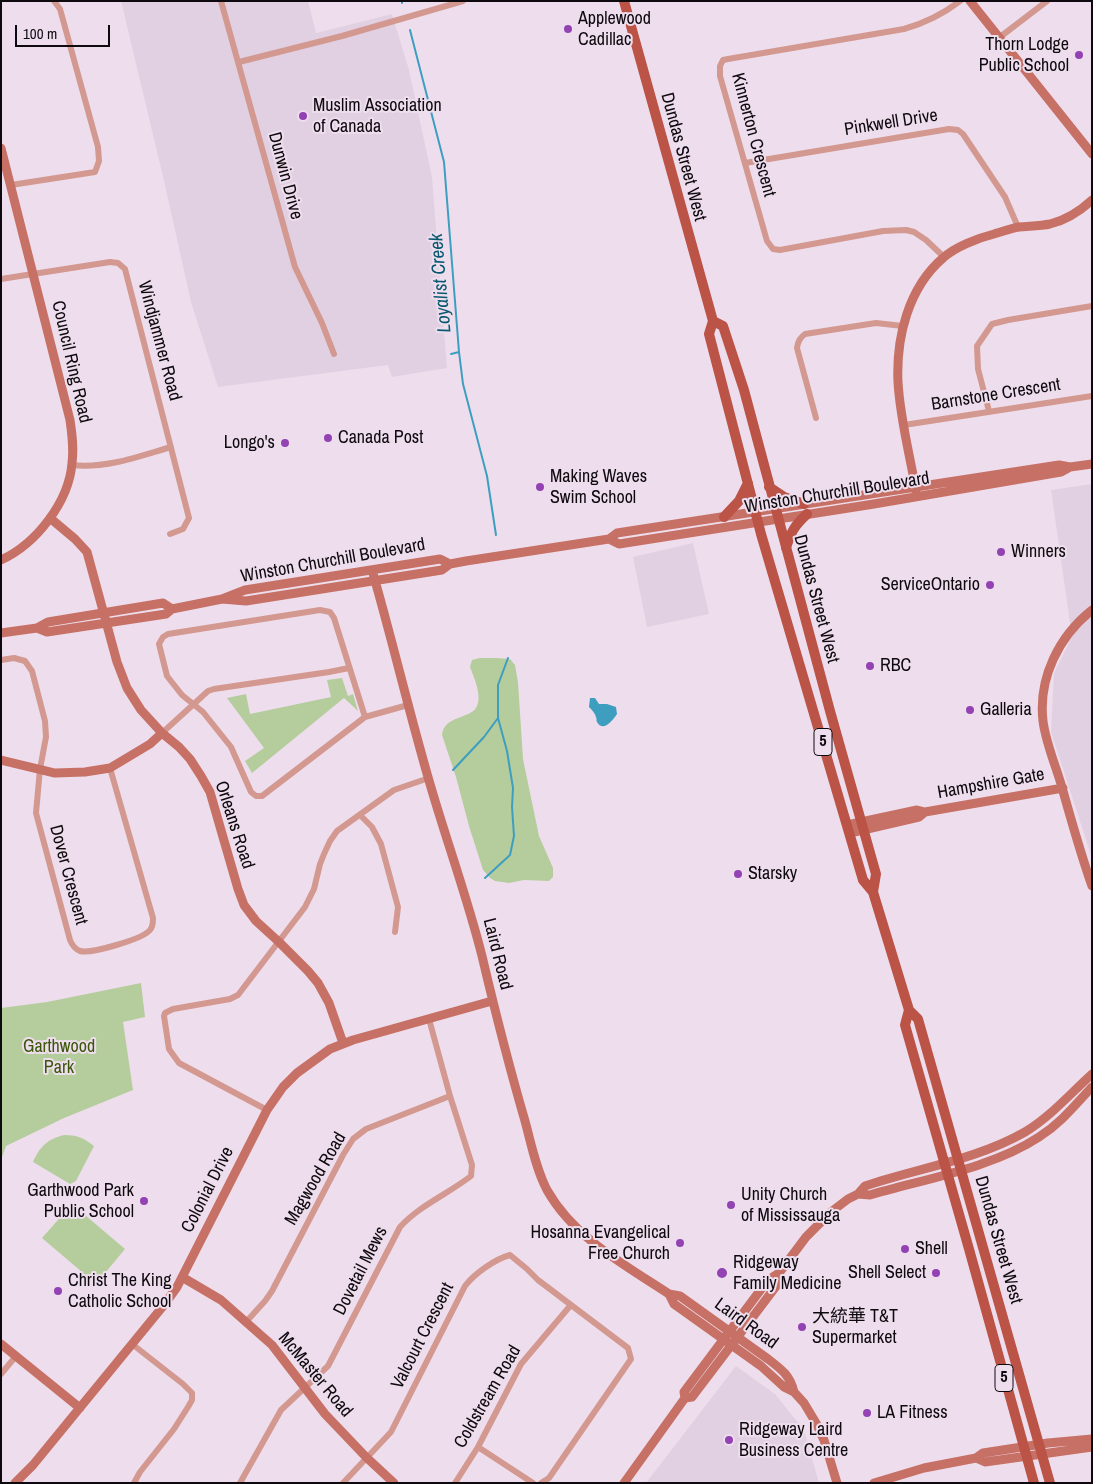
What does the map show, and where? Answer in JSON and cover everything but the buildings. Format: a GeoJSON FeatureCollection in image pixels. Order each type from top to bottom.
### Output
{"type":"FeatureCollection","features":[{"type":"Feature","properties":{"kind":"main road","name":"Dundas Street West"},"geometry":{"type":"LineString","coordinates":[[624,1],[713,321],[709,334],[757,517],[863,880],[873,892],[909,1010],[905,1025],[951,1161],[1032,1450],[1034,1483]]}},
{"type":"Feature","properties":{"kind":"main road","name":"Dundas Street West"},"geometry":{"type":"LineString","coordinates":[[713,321],[723,326],[744,390],[876,874],[873,892]]}},
{"type":"Feature","properties":{"kind":"main road"},"geometry":{"type":"LineString","coordinates":[[724,517],[739,501],[748,483]]}},
{"type":"Feature","properties":{"kind":"main road"},"geometry":{"type":"LineString","coordinates":[[769,487],[805,509],[793,528],[786,549]]}},
{"type":"Feature","properties":{"kind":"main road","name":"Dundas Street West"},"geometry":{"type":"LineString","coordinates":[[954,1172],[1032,1450],[1050,1483]]}},
{"type":"Feature","properties":{"kind":"street"},"geometry":{"type":"LineString","coordinates":[[11,186],[96,172],[99,162],[98,147],[60,9],[54,1]]}},
{"type":"Feature","properties":{"kind":"street","name":"Dunwin Drive"},"geometry":{"type":"LineString","coordinates":[[221,1],[295,267],[322,323],[334,354]]}},
{"type":"Feature","properties":{"kind":"street"},"geometry":{"type":"LineString","coordinates":[[239,62],[342,36],[463,1]]}},
{"type":"Feature","properties":{"kind":"street","name":"Kinnerton Crescent"},"geometry":{"type":"LineString","coordinates":[[944,257],[926,240],[914,232],[906,230],[883,232],[780,250],[773,249],[766,240],[720,76],[720,66],[723,60],[904,29],[946,12],[960,1]]}},
{"type":"Feature","properties":{"kind":"street"},"geometry":{"type":"LineString","coordinates":[[970,1],[1092,154]]}},
{"type":"Feature","properties":{"kind":"street"},"geometry":{"type":"LineString","coordinates":[[1000,38],[1047,1]]}},
{"type":"Feature","properties":{"kind":"street","name":"Pinkwell Drive"},"geometry":{"type":"LineString","coordinates":[[745,163],[939,130],[958,130],[964,134],[1005,197],[1018,227]]}},
{"type":"Feature","properties":{"kind":"street","name":"Council Ring Road"},"geometry":{"type":"LineString","coordinates":[[1,148],[70,420],[73,443],[72,465],[64,493],[50,518],[25,545],[1,560]]}},
{"type":"Feature","properties":{"kind":"street"},"geometry":{"type":"LineString","coordinates":[[918,496],[904,425],[898,384],[898,362],[903,326],[909,307],[925,276],[944,257],[976,238],[1018,227],[1049,224],[1073,215],[1092,200]]}},
{"type":"Feature","properties":{"kind":"street","name":"Windjammer Road"},"geometry":{"type":"LineString","coordinates":[[1,279],[110,262],[118,263],[125,269],[190,518],[183,529],[170,534]]}},
{"type":"Feature","properties":{"kind":"street"},"geometry":{"type":"LineString","coordinates":[[989,411],[978,369],[977,346],[992,324],[1092,306]]}},
{"type":"Feature","properties":{"kind":"street"},"geometry":{"type":"LineString","coordinates":[[816,418],[797,348],[798,341],[802,336],[876,323],[903,326]]}},
{"type":"Feature","properties":{"kind":"street","name":"Barnstone Crescent"},"geometry":{"type":"LineString","coordinates":[[904,425],[1092,396]]}},
{"type":"Feature","properties":{"kind":"street"},"geometry":{"type":"LineString","coordinates":[[72,465],[85,466],[125,460],[171,447]]}},
{"type":"Feature","properties":{"kind":"street","name":"Winston Churchill Boulevard"},"geometry":{"type":"LineString","coordinates":[[609,539],[619,544],[916,486],[1059,465],[1070,467],[1092,464]]}},
{"type":"Feature","properties":{"kind":"street","name":"Winston Churchill Boulevard"},"geometry":{"type":"LineString","coordinates":[[805,509],[918,496],[1061,472],[1070,467]]}},
{"type":"Feature","properties":{"kind":"street","name":"Winston Churchill Boulevard"},"geometry":{"type":"LineString","coordinates":[[37,628],[47,632],[107,624],[166,614],[172,609],[222,600],[246,601],[442,570],[450,564],[609,539],[617,533],[724,517],[757,517]]}},
{"type":"Feature","properties":{"kind":"street","name":"Orleans Road"},"geometry":{"type":"LineString","coordinates":[[50,518],[75,539],[86,552],[117,662],[127,688],[141,710],[190,759],[210,792],[244,905],[256,921],[318,983],[329,1004],[343,1043]]}},
{"type":"Feature","properties":{"kind":"street","name":"Winston Churchill Boulevard"},"geometry":{"type":"LineString","coordinates":[[222,600],[245,590],[440,560],[450,564]]}},
{"type":"Feature","properties":{"kind":"street","name":"Laird Road"},"geometry":{"type":"LineString","coordinates":[[372,570],[428,778],[482,956],[492,1001],[540,1174],[547,1189],[560,1209],[588,1239],[669,1294],[680,1296],[727,1335],[732,1345],[761,1366],[784,1387],[794,1392],[804,1403],[816,1423],[824,1440],[837,1483]]}},
{"type":"Feature","properties":{"kind":"street","name":"Winston Churchill Boulevard"},"geometry":{"type":"LineString","coordinates":[[1,634],[37,628],[48,622],[163,603],[172,609]]}},
{"type":"Feature","properties":{"kind":"street"},"geometry":{"type":"LineString","coordinates":[[365,717],[334,618],[330,612],[320,610],[168,634],[163,637],[159,644],[167,676],[182,694],[203,712],[231,748],[252,792],[259,796],[280,784],[365,717],[408,705]]}},
{"type":"Feature","properties":{"kind":"street"},"geometry":{"type":"LineString","coordinates":[[1092,610],[1074,626],[1051,662],[1043,697],[1043,721],[1050,752],[1092,886]]}},
{"type":"Feature","properties":{"kind":"street"},"geometry":{"type":"LineString","coordinates":[[1,660],[14,658],[25,661],[32,671],[45,721],[46,737],[40,769]]}},
{"type":"Feature","properties":{"kind":"street"},"geometry":{"type":"LineString","coordinates":[[1,760],[55,773],[72,774],[110,768],[150,744],[208,691],[349,668]]}},
{"type":"Feature","properties":{"kind":"street","name":"Dover Crescent"},"geometry":{"type":"LineString","coordinates":[[40,769],[36,813],[70,940],[73,947],[80,951],[85,951],[112,946],[136,938],[150,930],[153,924],[153,918],[110,768]]}},
{"type":"Feature","properties":{"kind":"street"},"geometry":{"type":"LineString","coordinates":[[268,1110],[179,1064],[168,1048],[164,1016],[173,1009],[235,997],[305,907],[314,890],[320,864],[330,841],[337,831],[394,790],[428,778]]}},
{"type":"Feature","properties":{"kind":"street","name":"Hampshire Gate"},"geometry":{"type":"LineString","coordinates":[[849,829],[919,817],[925,812],[1062,788]]}},
{"type":"Feature","properties":{"kind":"street"},"geometry":{"type":"LineString","coordinates":[[360,815],[372,827],[381,844],[398,907],[395,932]]}},
{"type":"Feature","properties":{"kind":"street","name":"Colonial Drive"},"geometry":{"type":"LineString","coordinates":[[15,1483],[33,1465],[164,1305],[182,1277],[268,1110],[283,1087],[314,1060],[343,1043],[492,1001]]}},
{"type":"Feature","properties":{"kind":"street","name":"Dovetail Mews"},"geometry":{"type":"LineString","coordinates":[[240,1483],[281,1410],[324,1371],[332,1360],[400,1226],[414,1214],[462,1184],[471,1176],[472,1165],[450,1096],[429,1019]]}},
{"type":"Feature","properties":{"kind":"street"},"geometry":{"type":"LineString","coordinates":[[624,1483],[685,1398],[684,1392],[768,1280],[779,1273],[806,1237],[831,1212],[858,1194],[865,1186],[998,1146],[1030,1128],[1046,1116],[1092,1074]]}},
{"type":"Feature","properties":{"kind":"street"},"geometry":{"type":"LineString","coordinates":[[858,1194],[870,1195],[954,1172],[1010,1153],[1040,1137],[1067,1116],[1092,1087]]}},
{"type":"Feature","properties":{"kind":"street","name":"Magwood Road"},"geometry":{"type":"LineString","coordinates":[[246,1322],[265,1302],[272,1291],[353,1139],[366,1129],[450,1096]]}},
{"type":"Feature","properties":{"kind":"street","name":"Valcourt Crescent"},"geometry":{"type":"LineString","coordinates":[[366,1457],[391,1432],[465,1286],[476,1274],[503,1257],[510,1255],[570,1306],[628,1348],[631,1359],[549,1478],[540,1483]]}},
{"type":"Feature","properties":{"kind":"street"},"geometry":{"type":"LineString","coordinates":[[685,1398],[692,1397],[732,1345],[777,1285],[779,1273]]}},
{"type":"Feature","properties":{"kind":"street","name":"McMaster Road"},"geometry":{"type":"LineString","coordinates":[[182,1277],[221,1300],[272,1345],[325,1414],[394,1483]]}},
{"type":"Feature","properties":{"kind":"street","name":"Coldstream Road"},"geometry":{"type":"LineString","coordinates":[[454,1483],[478,1447],[521,1364],[570,1306]]}},
{"type":"Feature","properties":{"kind":"street","name":"Laird Road"},"geometry":{"type":"LineString","coordinates":[[727,1335],[738,1337],[781,1370],[791,1380],[794,1392]]}},
{"type":"Feature","properties":{"kind":"street"},"geometry":{"type":"LineString","coordinates":[[1,1344],[80,1408]]}},
{"type":"Feature","properties":{"kind":"street"},"geometry":{"type":"LineString","coordinates":[[132,1344],[192,1393],[192,1400],[174,1429],[140,1472],[134,1483]]}},
{"type":"Feature","properties":{"kind":"street"},"geometry":{"type":"LineString","coordinates":[[1,1374],[16,1356]]}},
{"type":"Feature","properties":{"kind":"street"},"geometry":{"type":"LineString","coordinates":[[874,1483],[955,1461],[976,1458],[984,1462],[1032,1450],[1092,1439]]}},
{"type":"Feature","properties":{"kind":"street"},"geometry":{"type":"LineString","coordinates":[[478,1447],[533,1483]]}},
{"type":"Feature","properties":{"kind":"street"},"geometry":{"type":"LineString","coordinates":[[1032,1450],[1092,1447]]}},
{"type":"Feature","properties":{"kind":"street"},"geometry":{"type":"LineString","coordinates":[[343,1483],[366,1457]]}},
{"type":"Feature","properties":{"kind":"shaded area"},"geometry":{"type":"Polygon","coordinates":[[[121,1],[308,1],[316,33],[392,14],[409,70],[432,177],[447,368],[392,377],[388,365],[218,387],[191,302],[121,1]]]}},
{"type":"Feature","properties":{"kind":"shaded area"},"geometry":{"type":"Polygon","coordinates":[[[1092,484],[1092,858],[1051,732],[1054,673],[1072,637],[1051,490],[1092,484]]]}},
{"type":"Feature","properties":{"kind":"shaded area"},"geometry":{"type":"Polygon","coordinates":[[[693,543],[709,614],[647,627],[633,557],[693,543]]]}},
{"type":"Feature","properties":{"kind":"shaded area"},"geometry":{"type":"Polygon","coordinates":[[[736,1366],[775,1394],[804,1430],[819,1483],[646,1483],[736,1366]]]}},
{"type":"Feature","properties":{"kind":"green space"},"geometry":{"type":"Polygon","coordinates":[[[480,658],[510,659],[515,665],[518,682],[523,759],[539,836],[553,868],[553,877],[549,881],[524,880],[509,883],[495,881],[490,878],[483,870],[469,826],[442,735],[448,724],[470,713],[477,706],[479,696],[470,667],[472,660],[480,658]]]}},
{"type":"Feature","properties":{"kind":"green space"},"geometry":{"type":"Polygon","coordinates":[[[342,678],[348,696],[353,694],[358,711],[344,698],[252,773],[245,761],[264,748],[227,698],[246,694],[250,714],[331,697],[327,680],[342,678]]]}},
{"type":"Feature","properties":{"kind":"green space","name":"Garthwood Park"},"geometry":{"type":"Polygon","coordinates":[[[141,983],[145,1017],[123,1022],[133,1090],[64,1118],[6,1146],[1,1160],[1,1008],[47,1002],[141,983]]]}},
{"type":"Feature","properties":{"kind":"green space"},"geometry":{"type":"Polygon","coordinates":[[[64,1135],[80,1138],[94,1146],[76,1181],[70,1184],[33,1162],[45,1144],[64,1135]]]}},
{"type":"Feature","properties":{"kind":"green space"},"geometry":{"type":"Polygon","coordinates":[[[72,1204],[125,1249],[96,1284],[42,1238],[72,1204]]]}},
{"type":"Feature","properties":{"kind":"water"},"geometry":{"type":"Polygon","coordinates":[[[590,698],[595,698],[599,704],[616,707],[617,714],[605,726],[599,725],[597,722],[595,714],[589,707],[590,698]]]}},
{"type":"Feature","properties":{"kind":"waterway","name":"Loyalist Creek"},"geometry":{"type":"LineString","coordinates":[[410,30],[444,162],[463,384],[487,476],[496,535]]}},
{"type":"Feature","properties":{"kind":"waterway"},"geometry":{"type":"LineString","coordinates":[[451,354],[459,352]]}},
{"type":"Feature","properties":{"kind":"waterway"},"geometry":{"type":"LineString","coordinates":[[485,878],[510,855],[514,836],[513,788],[507,751],[498,718],[498,685],[508,658]]}},
{"type":"Feature","properties":{"kind":"waterway"},"geometry":{"type":"LineString","coordinates":[[453,770],[484,737],[498,718]]}},
{"type":"Feature","properties":{"kind":"place","name":"Applewood Cadillac"},"geometry":{"type":"Point","coordinates":[568,29]}},
{"type":"Feature","properties":{"kind":"place","name":"Thorn Lodge Public School"},"geometry":{"type":"Point","coordinates":[1079,55]}},
{"type":"Feature","properties":{"kind":"place","name":"Muslim Association of Canada"},"geometry":{"type":"Point","coordinates":[303,116]}},
{"type":"Feature","properties":{"kind":"place","name":"Canada Post"},"geometry":{"type":"Point","coordinates":[328,438]}},
{"type":"Feature","properties":{"kind":"place","name":"Longo's"},"geometry":{"type":"Point","coordinates":[285,443]}},
{"type":"Feature","properties":{"kind":"place","name":"Making Waves Swim School"},"geometry":{"type":"Point","coordinates":[540,487]}},
{"type":"Feature","properties":{"kind":"place","name":"Winners"},"geometry":{"type":"Point","coordinates":[1001,552]}},
{"type":"Feature","properties":{"kind":"place","name":"ServiceOntario"},"geometry":{"type":"Point","coordinates":[990,585]}},
{"type":"Feature","properties":{"kind":"place","name":"RBC"},"geometry":{"type":"Point","coordinates":[870,666]}},
{"type":"Feature","properties":{"kind":"place","name":"Galleria"},"geometry":{"type":"Point","coordinates":[970,710]}},
{"type":"Feature","properties":{"kind":"place","name":"Starsky"},"geometry":{"type":"Point","coordinates":[738,874]}},
{"type":"Feature","properties":{"kind":"place","name":"Garthwood Park Public School"},"geometry":{"type":"Point","coordinates":[144,1201]}},
{"type":"Feature","properties":{"kind":"place","name":"Unity Church of Mississauga"},"geometry":{"type":"Point","coordinates":[731,1205]}},
{"type":"Feature","properties":{"kind":"place","name":"Hosanna Evangelical Free Church"},"geometry":{"type":"Point","coordinates":[680,1243]}},
{"type":"Feature","properties":{"kind":"place","name":"Shell"},"geometry":{"type":"Point","coordinates":[905,1249]}},
{"type":"Feature","properties":{"kind":"place","name":"Ridgeway Family Medicine"},"geometry":{"type":"Point","coordinates":[722,1273]}},
{"type":"Feature","properties":{"kind":"place","name":"Shell Select"},"geometry":{"type":"Point","coordinates":[936,1273]}},
{"type":"Feature","properties":{"kind":"place","name":"Christ The King Catholic School"},"geometry":{"type":"Point","coordinates":[58,1291]}},
{"type":"Feature","properties":{"kind":"place","name":"大統華 T&T Supermarket"},"geometry":{"type":"Point","coordinates":[802,1327]}},
{"type":"Feature","properties":{"kind":"place","name":"LA Fitness"},"geometry":{"type":"Point","coordinates":[867,1413]}},
{"type":"Feature","properties":{"kind":"place","name":"Ridgeway Laird Business Centre"},"geometry":{"type":"Point","coordinates":[729,1440]}}]}
